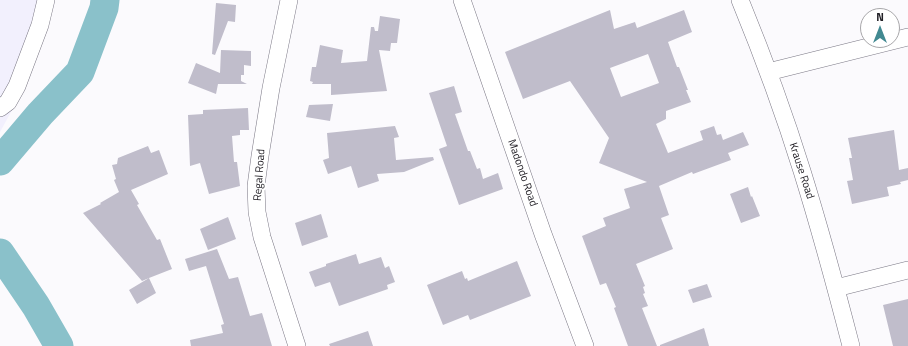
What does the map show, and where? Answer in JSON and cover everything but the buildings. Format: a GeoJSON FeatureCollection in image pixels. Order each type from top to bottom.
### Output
{"type":"FeatureCollection","features":[{"type":"Feature","properties":{"kind":"street"},"geometry":{"type":"LineString","coordinates":[[0,108],[8,102],[17,86],[40,25],[46,0]]}},
{"type":"Feature","properties":{"kind":"street","name":"Regal Road"},"geometry":{"type":"LineString","coordinates":[[289,0],[271,88],[256,186],[257,212],[262,237],[297,346]]}},
{"type":"Feature","properties":{"kind":"street","name":"Madondo Road"},"geometry":{"type":"LineString","coordinates":[[462,0],[543,234],[585,346]]}},
{"type":"Feature","properties":{"kind":"street","name":"Krause Road"},"geometry":{"type":"LineString","coordinates":[[740,0],[760,50],[802,170],[851,346]]}},
{"type":"Feature","properties":{"kind":"street"},"geometry":{"type":"LineString","coordinates":[[768,72],[908,37]]}},
{"type":"Feature","properties":{"kind":"street"},"geometry":{"type":"LineString","coordinates":[[836,288],[908,270]]}},
{"type":"Feature","properties":{"kind":"shaded area"},"geometry":{"type":"Polygon","coordinates":[[[0,0],[53,0],[17,101],[0,132],[0,0]]]}},
{"type":"Feature","properties":{"kind":"waterway"},"geometry":{"type":"LineString","coordinates":[[0,161],[40,114],[80,72],[104,8],[105,0]]}},
{"type":"Feature","properties":{"kind":"waterway"},"geometry":{"type":"LineString","coordinates":[[0,253],[36,306],[59,346]]}}]}
